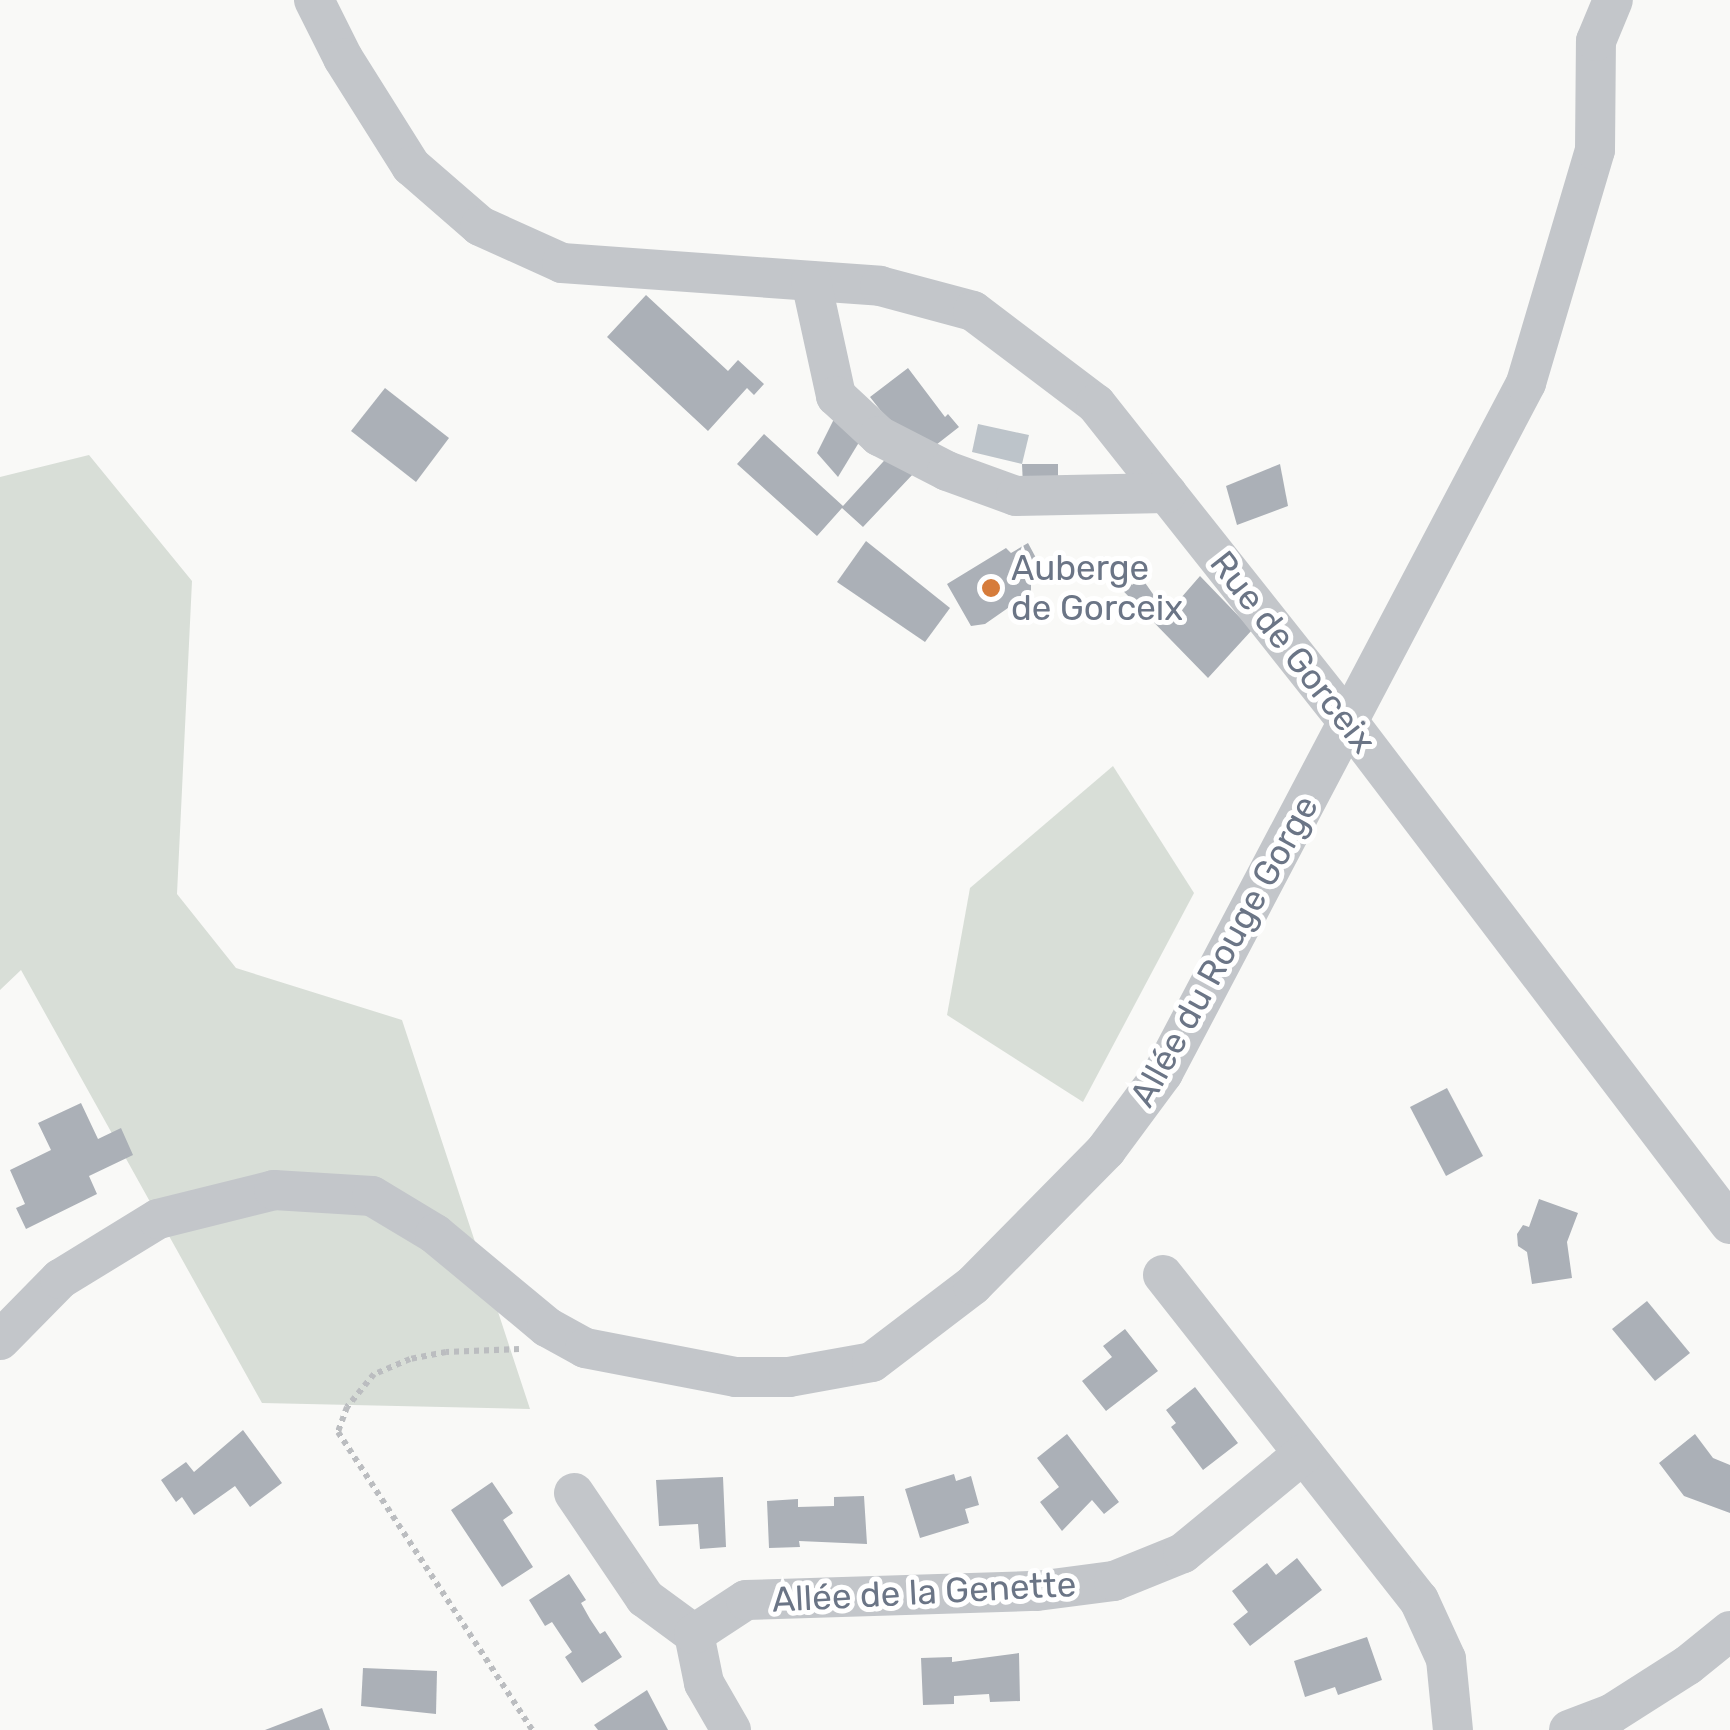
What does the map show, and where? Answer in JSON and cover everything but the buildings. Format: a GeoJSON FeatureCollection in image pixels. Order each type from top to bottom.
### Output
{"type":"FeatureCollection","features":[{"type":"Feature","properties":{"kind":"street","name":"Rue de Gorceix"},"geometry":{"type":"LineString","coordinates":[[314,0],[343,58],[411,166],[480,226],[562,263],[880,286],[973,312],[1096,404],[1350,724],[1730,1224]]}},
{"type":"Feature","properties":{"kind":"street","name":"Allée du Rouge Gorge"},"geometry":{"type":"LineString","coordinates":[[0,1340],[60,1279],[158,1218],[274,1190],[372,1196],[435,1234],[547,1326],[585,1348],[736,1377],[790,1377],[872,1362],[974,1286],[1106,1150],[1163,1073],[1350,724],[1526,383],[1595,150],[1596,41],[1613,0]]}},
{"type":"Feature","properties":{"kind":"street"},"geometry":{"type":"LineString","coordinates":[[810,281],[836,396],[879,436],[946,471],[1016,496],[1167,493]]}},
{"type":"Feature","properties":{"kind":"street"},"geometry":{"type":"LineString","coordinates":[[1163,1275],[1419,1600],[1446,1659],[1452,1730]]}},
{"type":"Feature","properties":{"kind":"street","name":"Allée de la Genette"},"geometry":{"type":"LineString","coordinates":[[694,1634],[746,1600],[1037,1590],[1114,1581],[1183,1553],[1303,1454]]}},
{"type":"Feature","properties":{"kind":"street"},"geometry":{"type":"LineString","coordinates":[[574,1493],[644,1598],[694,1634],[704,1683],[730,1730]]}},
{"type":"Feature","properties":{"kind":"street"},"geometry":{"type":"LineString","coordinates":[[1569,1730],[1611,1714],[1688,1666],[1730,1631]]}},
{"type":"Feature","properties":{"kind":"path"},"geometry":{"type":"LineString","coordinates":[[527,1349],[446,1352],[374,1374],[348,1406],[338,1432],[532,1730]]}},
{"type":"Feature","properties":{"kind":"shaded area"},"geometry":{"type":"Polygon","coordinates":[[[978,424],[1029,435],[1022,464],[972,452],[978,424]]]}},
{"type":"Feature","properties":{"kind":"shaded area"},"geometry":{"type":"Polygon","coordinates":[[[89,455],[192,581],[177,894],[236,968],[402,1020],[530,1409],[262,1403],[21,970],[0,990],[0,477],[89,455]]]}},
{"type":"Feature","properties":{"kind":"shaded area"},"geometry":{"type":"Polygon","coordinates":[[[1113,766],[1194,893],[1083,1102],[947,1015],[970,888],[1113,766]]]}},
{"type":"Feature","properties":{"kind":"place","name":"Auberge de Gorceix"},"geometry":{"type":"Point","coordinates":[991,588]}}]}
